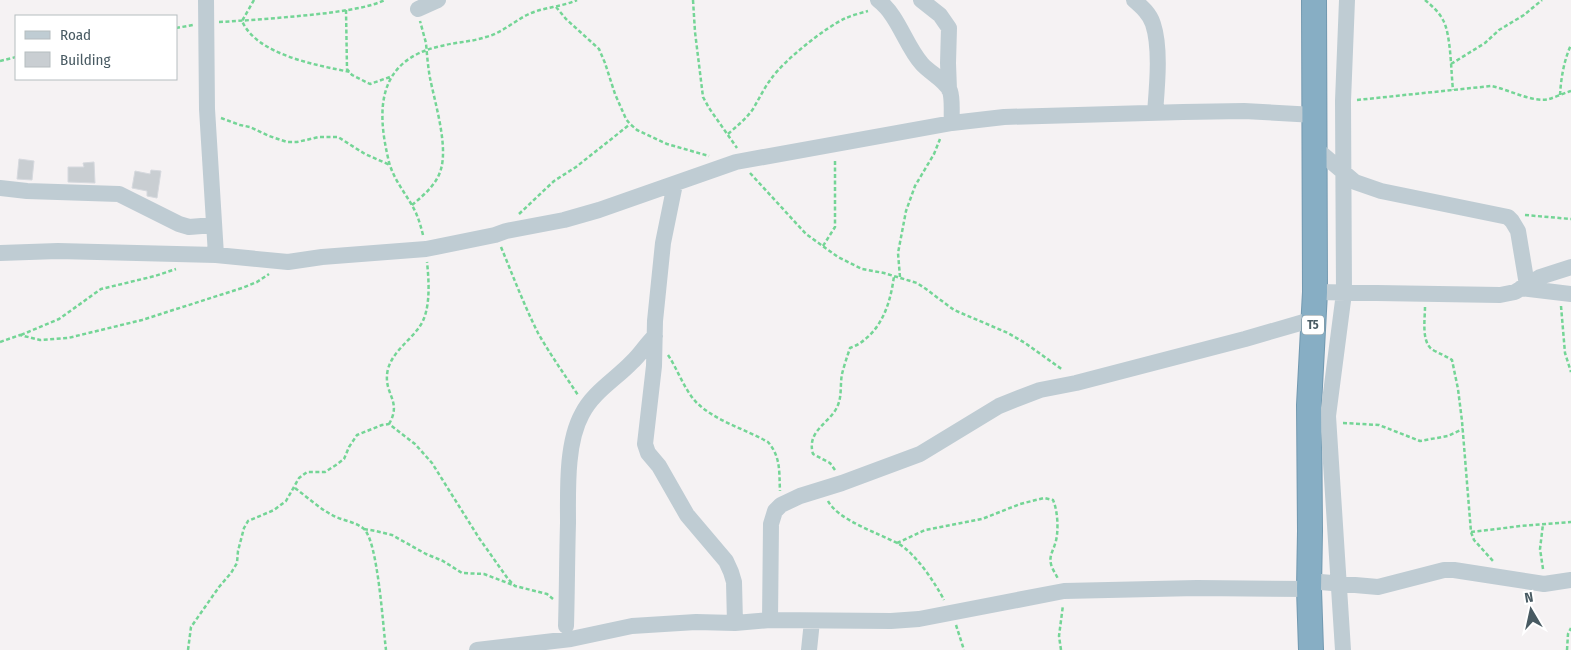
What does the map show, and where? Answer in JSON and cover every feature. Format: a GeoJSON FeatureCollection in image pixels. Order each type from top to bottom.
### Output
{"type":"FeatureCollection","features":[{"type":"Feature","properties":{"kind":"highway","name":"T5"},"geometry":{"type":"LineString","coordinates":[[1311,650],[1309,405],[1315,292],[1314,0]]}},
{"type":"Feature","properties":{"kind":"street"},"geometry":{"type":"LineString","coordinates":[[206,0],[207,109],[216,255]]}},
{"type":"Feature","properties":{"kind":"street"},"geometry":{"type":"LineString","coordinates":[[418,9],[438,0]]}},
{"type":"Feature","properties":{"kind":"street"},"geometry":{"type":"LineString","coordinates":[[921,0],[940,15],[949,28],[948,63],[951,97],[949,123]]}},
{"type":"Feature","properties":{"kind":"street"},"geometry":{"type":"LineString","coordinates":[[1134,0],[1148,14],[1153,24],[1158,77],[1155,112]]}},
{"type":"Feature","properties":{"kind":"street"},"geometry":{"type":"LineString","coordinates":[[1343,650],[1328,416],[1344,293],[1342,102],[1347,0]]}},
{"type":"Feature","properties":{"kind":"street"},"geometry":{"type":"LineString","coordinates":[[885,2],[921,63],[950,90]]}},
{"type":"Feature","properties":{"kind":"street"},"geometry":{"type":"LineString","coordinates":[[0,253],[58,251],[216,255],[288,262],[322,257],[426,249],[564,220],[599,210],[740,161],[949,123],[1004,117],[1155,112],[1244,112],[1315,115]]}},
{"type":"Feature","properties":{"kind":"street"},"geometry":{"type":"LineString","coordinates":[[1314,147],[1355,182],[1381,191],[1508,217],[1518,231],[1524,286]]}},
{"type":"Feature","properties":{"kind":"street"},"geometry":{"type":"LineString","coordinates":[[675,184],[663,243],[654,366],[646,435],[647,450],[649,456],[662,471],[687,515],[726,561],[734,582],[736,623]]}},
{"type":"Feature","properties":{"kind":"street"},"geometry":{"type":"LineString","coordinates":[[0,188],[27,191],[119,194],[179,224],[189,227],[214,225]]}},
{"type":"Feature","properties":{"kind":"street"},"geometry":{"type":"LineString","coordinates":[[1315,292],[1496,295],[1515,292],[1540,277],[1571,267]]}},
{"type":"Feature","properties":{"kind":"street"},"geometry":{"type":"LineString","coordinates":[[1524,286],[1565,293]]}},
{"type":"Feature","properties":{"kind":"street"},"geometry":{"type":"LineString","coordinates":[[770,620],[771,524],[775,511],[781,505],[800,496],[842,483],[920,454],[999,406],[1040,390],[1076,383],[1314,319]]}},
{"type":"Feature","properties":{"kind":"street"},"geometry":{"type":"LineString","coordinates":[[566,626],[569,473],[572,443],[577,426],[586,406],[603,388],[634,361],[655,336]]}},
{"type":"Feature","properties":{"kind":"street"},"geometry":{"type":"LineString","coordinates":[[477,650],[571,639],[632,626],[696,622],[736,623],[770,620],[891,621],[919,619],[1064,591],[1340,584],[1378,587],[1444,570],[1462,571],[1544,584],[1571,580]]}},
{"type":"Feature","properties":{"kind":"street"},"geometry":{"type":"LineString","coordinates":[[809,650],[812,620]]}},
{"type":"Feature","properties":{"kind":"path"},"geometry":{"type":"LineString","coordinates":[[242,21],[254,0]]}},
{"type":"Feature","properties":{"kind":"path"},"geometry":{"type":"LineString","coordinates":[[207,23],[305,16],[346,10],[385,0]]}},
{"type":"Feature","properties":{"kind":"path"},"geometry":{"type":"LineString","coordinates":[[389,424],[395,411],[395,405],[387,388],[388,369],[394,356],[420,328],[426,314],[429,284],[426,249],[420,223],[390,165],[381,117],[390,77],[409,58],[426,50],[470,42],[489,36],[500,32],[530,13],[577,0]]}},
{"type":"Feature","properties":{"kind":"path"},"geometry":{"type":"LineString","coordinates":[[693,0],[695,32],[704,97],[709,108],[728,134],[740,161],[806,234],[838,258],[862,268],[900,277],[926,288],[954,310],[1025,342],[1076,383]]}},
{"type":"Feature","properties":{"kind":"path"},"geometry":{"type":"LineString","coordinates":[[1425,0],[1445,22],[1454,91]]}},
{"type":"Feature","properties":{"kind":"path"},"geometry":{"type":"LineString","coordinates":[[1451,64],[1484,43],[1499,30],[1529,11],[1542,0]]}},
{"type":"Feature","properties":{"kind":"path"},"geometry":{"type":"LineString","coordinates":[[728,134],[748,114],[770,79],[780,68],[820,34],[841,21],[885,2]]}},
{"type":"Feature","properties":{"kind":"path"},"geometry":{"type":"LineString","coordinates":[[556,7],[599,50],[626,120],[637,130],[680,149],[740,161]]}},
{"type":"Feature","properties":{"kind":"path"},"geometry":{"type":"LineString","coordinates":[[412,205],[435,182],[442,162],[442,140],[418,9]]}},
{"type":"Feature","properties":{"kind":"path"},"geometry":{"type":"LineString","coordinates":[[346,10],[346,64],[350,72]]}},
{"type":"Feature","properties":{"kind":"path"},"geometry":{"type":"LineString","coordinates":[[242,21],[252,37],[282,54],[300,61],[350,72],[370,84],[390,77]]}},
{"type":"Feature","properties":{"kind":"path"},"geometry":{"type":"LineString","coordinates":[[1560,95],[1560,81],[1571,45]]}},
{"type":"Feature","properties":{"kind":"path"},"geometry":{"type":"LineString","coordinates":[[0,61],[15,57]]}},
{"type":"Feature","properties":{"kind":"path"},"geometry":{"type":"LineString","coordinates":[[1342,102],[1492,86],[1543,100],[1571,90]]}},
{"type":"Feature","properties":{"kind":"path"},"geometry":{"type":"LineString","coordinates":[[207,109],[232,123],[250,127],[287,142],[298,142],[319,137],[338,137],[365,154],[390,165]]}},
{"type":"Feature","properties":{"kind":"path"},"geometry":{"type":"LineString","coordinates":[[900,277],[898,253],[906,211],[915,186],[934,154],[949,123]]}},
{"type":"Feature","properties":{"kind":"path"},"geometry":{"type":"LineString","coordinates":[[586,406],[538,333],[525,305],[501,233],[554,181],[576,167],[630,124]]}},
{"type":"Feature","properties":{"kind":"path"},"geometry":{"type":"LineString","coordinates":[[823,246],[835,227],[835,144]]}},
{"type":"Feature","properties":{"kind":"path"},"geometry":{"type":"LineString","coordinates":[[1508,217],[1525,215],[1571,219]]}},
{"type":"Feature","properties":{"kind":"path"},"geometry":{"type":"LineString","coordinates":[[20,335],[40,340],[52,340],[68,338],[142,320],[242,288],[257,282],[288,262]]}},
{"type":"Feature","properties":{"kind":"path"},"geometry":{"type":"LineString","coordinates":[[0,342],[58,319],[101,289],[180,268]]}},
{"type":"Feature","properties":{"kind":"path"},"geometry":{"type":"LineString","coordinates":[[842,483],[830,463],[813,454],[811,447],[817,431],[838,406],[842,390],[842,375],[850,348],[864,340],[877,327],[891,298],[894,276]]}},
{"type":"Feature","properties":{"kind":"path"},"geometry":{"type":"LineString","coordinates":[[1565,293],[1563,317],[1565,353],[1571,372]]}},
{"type":"Feature","properties":{"kind":"path"},"geometry":{"type":"LineString","coordinates":[[1425,294],[1425,336],[1433,350],[1452,360],[1458,389],[1474,540],[1512,580]]}},
{"type":"Feature","properties":{"kind":"path"},"geometry":{"type":"LineString","coordinates":[[655,336],[697,402],[710,413],[768,442],[774,450],[778,458],[781,505]]}},
{"type":"Feature","properties":{"kind":"path"},"geometry":{"type":"LineString","coordinates":[[1328,416],[1346,424],[1379,425],[1420,440],[1448,436],[1463,429]]}},
{"type":"Feature","properties":{"kind":"path"},"geometry":{"type":"LineString","coordinates":[[188,650],[191,627],[237,562],[244,528],[248,521],[257,519],[274,510],[286,501],[299,478],[307,472],[325,472],[336,465],[344,459],[349,447],[358,435],[382,425],[389,424],[415,444],[432,463],[479,538],[515,586]]}},
{"type":"Feature","properties":{"kind":"path"},"geometry":{"type":"LineString","coordinates":[[295,488],[326,512],[364,529],[370,538],[386,650]]}},
{"type":"Feature","properties":{"kind":"path"},"geometry":{"type":"LineString","coordinates":[[821,490],[833,508],[908,551],[934,582],[951,612],[964,650]]}},
{"type":"Feature","properties":{"kind":"path"},"geometry":{"type":"LineString","coordinates":[[897,543],[925,530],[982,519],[1020,504],[1044,498],[1053,500],[1058,519],[1056,544],[1050,554],[1050,563],[1064,591],[1059,636],[1060,650]]}},
{"type":"Feature","properties":{"kind":"path"},"geometry":{"type":"LineString","coordinates":[[1472,532],[1571,522]]}},
{"type":"Feature","properties":{"kind":"path"},"geometry":{"type":"LineString","coordinates":[[1544,524],[1540,549],[1544,584]]}},
{"type":"Feature","properties":{"kind":"path"},"geometry":{"type":"LineString","coordinates":[[364,529],[376,530],[392,535],[426,554],[444,561],[462,573],[484,574],[515,586],[547,594],[554,600]]}},
{"type":"Feature","properties":{"kind":"path"},"geometry":{"type":"LineString","coordinates":[[1567,650],[1568,634],[1571,628]]}},
{"type":"Feature","properties":{"kind":"building"},"geometry":{"type":"Polygon","coordinates":[[[19,159],[34,161],[32,180],[17,179],[19,159]]]}},
{"type":"Feature","properties":{"kind":"building"},"geometry":{"type":"Polygon","coordinates":[[[94,162],[95,183],[68,182],[68,167],[84,167],[83,163],[94,162]]]}},
{"type":"Feature","properties":{"kind":"building"},"geometry":{"type":"Polygon","coordinates":[[[151,170],[161,171],[157,198],[147,196],[147,191],[132,188],[135,171],[150,174],[151,170]]]}}]}
